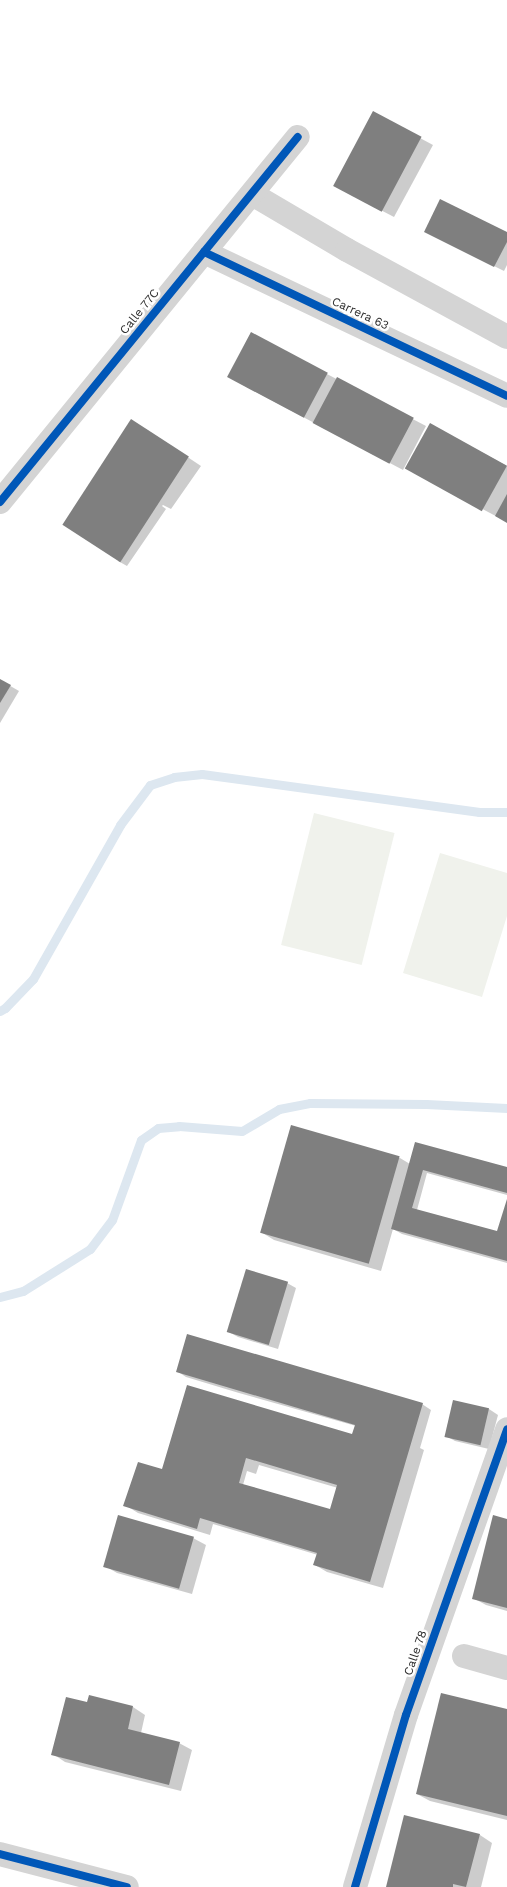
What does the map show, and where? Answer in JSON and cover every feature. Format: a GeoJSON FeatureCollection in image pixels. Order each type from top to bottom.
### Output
{"type":"FeatureCollection","features":[{"type":"Feature","properties":{"kind":"street","name":"Calle 77C"},"geometry":{"type":"LineString","coordinates":[[0,502],[298,137]]}},
{"type":"Feature","properties":{"kind":"street"},"geometry":{"type":"LineString","coordinates":[[252,194],[347,250],[507,337]]}},
{"type":"Feature","properties":{"kind":"street","name":"Carrera 63"},"geometry":{"type":"LineString","coordinates":[[204,252],[507,396]]}},
{"type":"Feature","properties":{"kind":"street","name":"Calle 78"},"geometry":{"type":"LineString","coordinates":[[355,1887],[406,1715],[507,1429]]}},
{"type":"Feature","properties":{"kind":"street"},"geometry":{"type":"LineString","coordinates":[[464,1656],[507,1668]]}},
{"type":"Feature","properties":{"kind":"street"},"geometry":{"type":"LineString","coordinates":[[0,1854],[127,1887]]}},
{"type":"Feature","properties":{"kind":"shaded area"},"geometry":{"type":"Polygon","coordinates":[[[314,813],[395,833],[362,965],[281,945],[314,813]]]}},
{"type":"Feature","properties":{"kind":"shaded area"},"geometry":{"type":"Polygon","coordinates":[[[440,853],[507,873],[507,916],[482,997],[403,973],[440,853]]]}},
{"type":"Feature","properties":{"kind":"building"},"geometry":{"type":"Polygon","coordinates":[[[373,111],[422,137],[382,212],[333,186],[373,111]]]}},
{"type":"Feature","properties":{"kind":"building"},"geometry":{"type":"Polygon","coordinates":[[[440,199],[507,232],[507,242],[494,267],[424,232],[440,199]]]}},
{"type":"Feature","properties":{"kind":"building"},"geometry":{"type":"Polygon","coordinates":[[[251,332],[328,373],[304,418],[227,377],[251,332]]]}},
{"type":"Feature","properties":{"kind":"building"},"geometry":{"type":"Polygon","coordinates":[[[337,377],[414,418],[389,464],[313,423],[337,377]]]}},
{"type":"Feature","properties":{"kind":"building"},"geometry":{"type":"Polygon","coordinates":[[[131,419],[189,457],[120,562],[62,525],[131,419]]]}},
{"type":"Feature","properties":{"kind":"building"},"geometry":{"type":"Polygon","coordinates":[[[430,423],[507,466],[482,511],[405,468],[430,423]]]}},
{"type":"Feature","properties":{"kind":"building"},"geometry":{"type":"Polygon","coordinates":[[[507,494],[507,523],[495,516],[507,494]]]}},
{"type":"Feature","properties":{"kind":"building"},"geometry":{"type":"Polygon","coordinates":[[[0,679],[11,685],[0,703],[0,679]]]}},
{"type":"Feature","properties":{"kind":"building"},"geometry":{"type":"Polygon","coordinates":[[[291,1125],[400,1156],[369,1264],[260,1233],[291,1125]]]}},
{"type":"Feature","properties":{"kind":"building"},"geometry":{"type":"Polygon","coordinates":[[[415,1142],[507,1167],[507,1193],[423,1170],[412,1208],[497,1231],[507,1199],[507,1261],[391,1229],[415,1142]]]}},
{"type":"Feature","properties":{"kind":"building"},"geometry":{"type":"Polygon","coordinates":[[[246,1269],[288,1282],[269,1345],[227,1332],[246,1269]]]}},
{"type":"Feature","properties":{"kind":"building"},"geometry":{"type":"Polygon","coordinates":[[[187,1334],[423,1403],[370,1582],[313,1565],[317,1553],[200,1518],[197,1529],[123,1506],[138,1462],[162,1469],[187,1385],[352,1434],[355,1425],[176,1372],[187,1334]],[[246,1458],[239,1483],[330,1509],[337,1485],[246,1458]]]}},
{"type":"Feature","properties":{"kind":"building"},"geometry":{"type":"Polygon","coordinates":[[[453,1400],[489,1408],[481,1445],[444,1437],[453,1400]]]}},
{"type":"Feature","properties":{"kind":"building"},"geometry":{"type":"Polygon","coordinates":[[[118,1515],[194,1537],[179,1589],[103,1567],[118,1515]]]}},
{"type":"Feature","properties":{"kind":"building"},"geometry":{"type":"Polygon","coordinates":[[[493,1515],[507,1519],[507,1608],[472,1599],[493,1515]]]}},
{"type":"Feature","properties":{"kind":"building"},"geometry":{"type":"Polygon","coordinates":[[[441,1693],[507,1709],[507,1816],[416,1794],[441,1693]]]}},
{"type":"Feature","properties":{"kind":"building"},"geometry":{"type":"Polygon","coordinates":[[[89,1695],[133,1706],[128,1729],[180,1742],[169,1785],[51,1755],[66,1697],[87,1702],[89,1695]]]}},
{"type":"Feature","properties":{"kind":"building"},"geometry":{"type":"Polygon","coordinates":[[[404,1815],[480,1834],[466,1887],[453,1884],[453,1887],[386,1887],[404,1815]]]}},
{"type":"Feature","properties":{"kind":"waterway"},"geometry":{"type":"LineString","coordinates":[[0,1011],[33,979],[120,825],[150,785],[174,777],[202,774],[479,812],[507,812]]}},
{"type":"Feature","properties":{"kind":"waterway"},"geometry":{"type":"LineString","coordinates":[[0,1297],[23,1291],[90,1249],[112,1220],[141,1140],[158,1128],[179,1126],[242,1131],[279,1109],[310,1103],[426,1104],[507,1108]]}},
{"type":"Feature","properties":{"kind":"cycle path"},"geometry":{"type":"LineString","coordinates":[[0,502],[298,137]]}},
{"type":"Feature","properties":{"kind":"cycle path"},"geometry":{"type":"LineString","coordinates":[[204,252],[507,396]]}},
{"type":"Feature","properties":{"kind":"cycle path"},"geometry":{"type":"LineString","coordinates":[[355,1887],[406,1715],[507,1429]]}},
{"type":"Feature","properties":{"kind":"cycle path"},"geometry":{"type":"LineString","coordinates":[[0,1854],[127,1887]]}}]}
